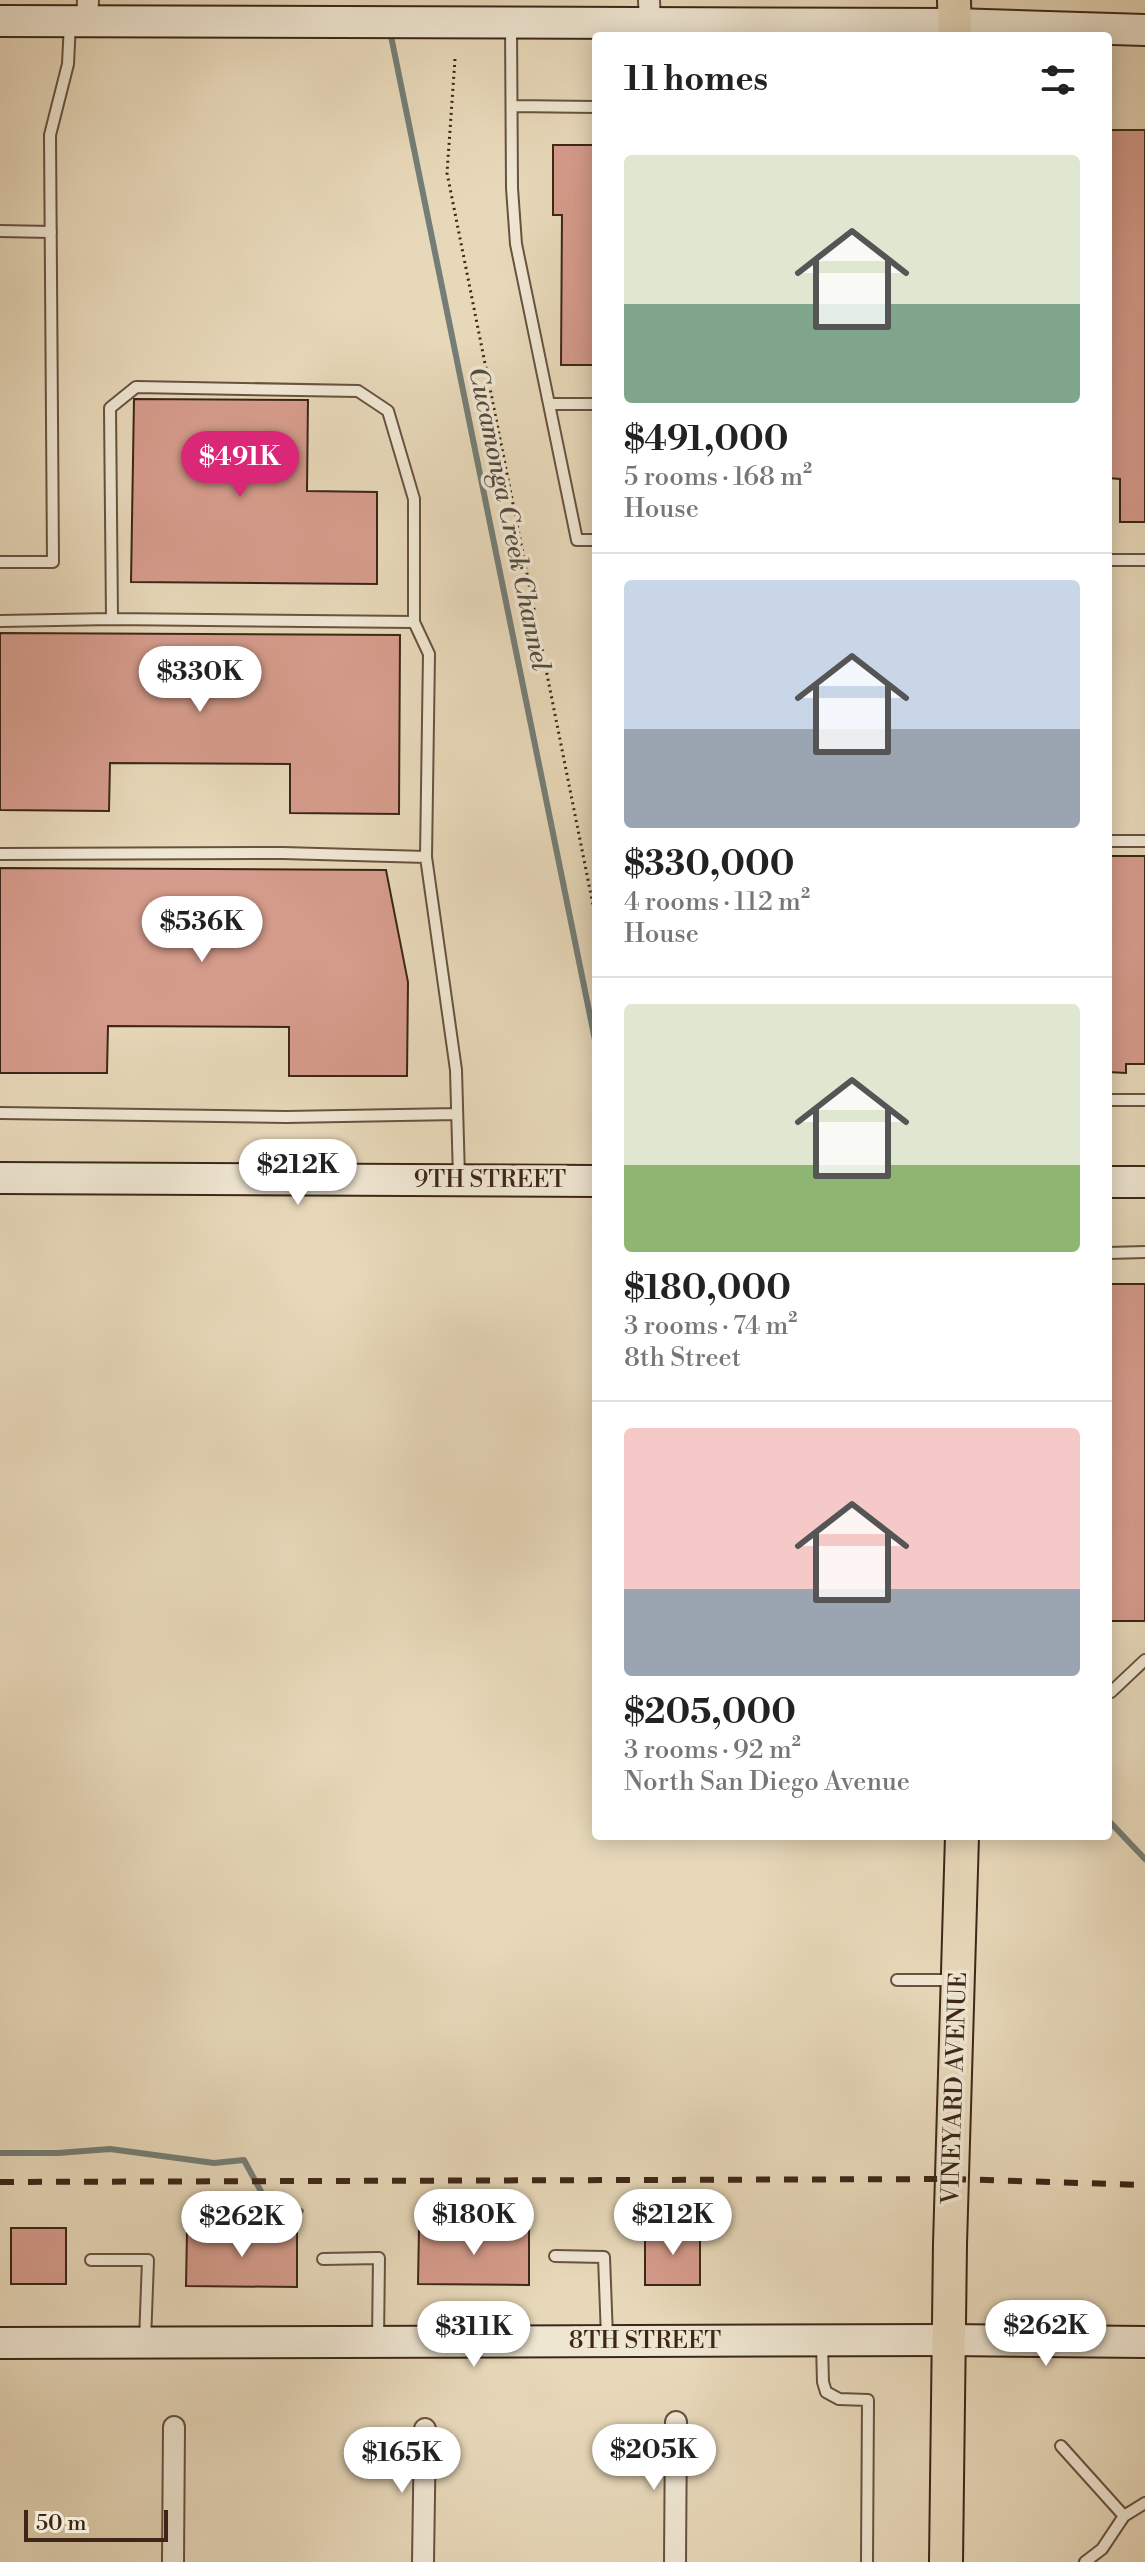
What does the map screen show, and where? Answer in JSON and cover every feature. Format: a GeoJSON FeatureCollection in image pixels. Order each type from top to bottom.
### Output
{"type":"FeatureCollection","features":[{"type":"Feature","properties":{"kind":"main road","name":"VINEYARD AVENUE"},"geometry":{"type":"LineString","coordinates":[[946,2562],[948,2340],[962,1840]]}},
{"type":"Feature","properties":{"kind":"street"},"geometry":{"type":"LineString","coordinates":[[0,21],[74,13],[364,23],[510,24],[650,12],[734,30],[955,20],[1145,30]]}},
{"type":"Feature","properties":{"kind":"street","name":"9TH STREET"},"geometry":{"type":"LineString","coordinates":[[0,1178],[592,1181]]}},
{"type":"Feature","properties":{"kind":"street"},"geometry":{"type":"LineString","coordinates":[[1112,1182],[1145,1182]]}},
{"type":"Feature","properties":{"kind":"street","name":"8TH STREET"},"geometry":{"type":"LineString","coordinates":[[0,2343],[1145,2342]]}},
{"type":"Feature","properties":{"kind":"street"},"geometry":{"type":"LineString","coordinates":[[675,2562],[676,2422]]}},
{"type":"Feature","properties":{"kind":"street"},"geometry":{"type":"LineString","coordinates":[[173,2562],[174,2427]]}},
{"type":"Feature","properties":{"kind":"street"},"geometry":{"type":"LineString","coordinates":[[423,2562],[425,2429]]}},
{"type":"Feature","properties":{"kind":"lane"},"geometry":{"type":"LineString","coordinates":[[0,562],[53,562],[50,135],[68,64],[74,13]]}},
{"type":"Feature","properties":{"kind":"lane"},"geometry":{"type":"LineString","coordinates":[[510,24],[512,188],[516,244],[577,540],[592,540]]}},
{"type":"Feature","properties":{"kind":"lane"},"geometry":{"type":"LineString","coordinates":[[512,106],[592,107]]}},
{"type":"Feature","properties":{"kind":"lane"},"geometry":{"type":"LineString","coordinates":[[0,231],[51,232]]}},
{"type":"Feature","properties":{"kind":"lane"},"geometry":{"type":"LineString","coordinates":[[112,619],[110,408],[136,387],[358,391],[388,411],[414,499],[414,622],[429,654],[426,857],[456,1070],[459,1180]]}},
{"type":"Feature","properties":{"kind":"lane"},"geometry":{"type":"LineString","coordinates":[[550,404],[592,404]]}},
{"type":"Feature","properties":{"kind":"lane"},"geometry":{"type":"LineString","coordinates":[[1112,560],[1145,560]]}},
{"type":"Feature","properties":{"kind":"lane"},"geometry":{"type":"LineString","coordinates":[[0,621],[414,622]]}},
{"type":"Feature","properties":{"kind":"lane"},"geometry":{"type":"LineString","coordinates":[[1112,841],[1145,841]]}},
{"type":"Feature","properties":{"kind":"lane"},"geometry":{"type":"LineString","coordinates":[[0,854],[283,853],[426,857]]}},
{"type":"Feature","properties":{"kind":"lane"},"geometry":{"type":"LineString","coordinates":[[1112,1100],[1145,1100]]}},
{"type":"Feature","properties":{"kind":"lane"},"geometry":{"type":"LineString","coordinates":[[0,1113],[286,1117],[457,1114]]}},
{"type":"Feature","properties":{"kind":"lane"},"geometry":{"type":"LineString","coordinates":[[1112,1253],[1145,1252]]}},
{"type":"Feature","properties":{"kind":"lane"},"geometry":{"type":"LineString","coordinates":[[1112,1691],[1145,1660]]}},
{"type":"Feature","properties":{"kind":"lane"},"geometry":{"type":"LineString","coordinates":[[897,1980],[958,1980]]}},
{"type":"Feature","properties":{"kind":"lane"},"geometry":{"type":"LineString","coordinates":[[555,2256],[604,2257],[607,2341]]}},
{"type":"Feature","properties":{"kind":"lane"},"geometry":{"type":"LineString","coordinates":[[323,2259],[379,2258],[378,2342]]}},
{"type":"Feature","properties":{"kind":"lane"},"geometry":{"type":"LineString","coordinates":[[91,2260],[148,2260],[145,2343]]}},
{"type":"Feature","properties":{"kind":"lane"},"geometry":{"type":"LineString","coordinates":[[822,2341],[826,2392],[839,2399],[868,2400],[867,2562]]}},
{"type":"Feature","properties":{"kind":"lane"},"geometry":{"type":"LineString","coordinates":[[1061,2446],[1124,2516]]}},
{"type":"Feature","properties":{"kind":"lane"},"geometry":{"type":"LineString","coordinates":[[1085,2562],[1102,2549],[1124,2516],[1145,2503]]}},
{"type":"Feature","properties":{"kind":"path"},"geometry":{"type":"LineString","coordinates":[[455,59],[447,173],[592,900]]}},
{"type":"Feature","properties":{"kind":"building"},"geometry":{"type":"Polygon","coordinates":[[[1112,130],[1145,130],[1145,522],[1120,522],[1120,479],[1112,478],[1112,130]]]}},
{"type":"Feature","properties":{"kind":"building"},"geometry":{"type":"Polygon","coordinates":[[[553,145],[592,145],[592,365],[561,365],[562,215],[553,215],[553,145]]]}},
{"type":"Feature","properties":{"kind":"building"},"geometry":{"type":"Polygon","coordinates":[[[134,399],[308,400],[307,491],[377,492],[377,584],[131,582],[134,399]]]}},
{"type":"Feature","properties":{"kind":"building"},"geometry":{"type":"Polygon","coordinates":[[[0,633],[400,635],[399,814],[290,813],[290,764],[110,763],[109,811],[0,810],[0,633]]]}},
{"type":"Feature","properties":{"kind":"building"},"geometry":{"type":"Polygon","coordinates":[[[1112,856],[1145,856],[1145,1064],[1126,1064],[1126,1073],[1112,1072],[1112,856]]]}},
{"type":"Feature","properties":{"kind":"building"},"geometry":{"type":"Polygon","coordinates":[[[0,868],[386,870],[408,982],[407,1076],[289,1076],[289,1027],[108,1026],[107,1073],[0,1073],[0,868]]]}},
{"type":"Feature","properties":{"kind":"building"},"geometry":{"type":"Polygon","coordinates":[[[1112,1284],[1145,1284],[1145,1621],[1112,1621],[1112,1284]]]}},
{"type":"Feature","properties":{"kind":"building"},"geometry":{"type":"Polygon","coordinates":[[[11,2228],[66,2228],[66,2284],[11,2284],[11,2228]]]}},
{"type":"Feature","properties":{"kind":"building"},"geometry":{"type":"Polygon","coordinates":[[[419,2228],[529,2229],[529,2285],[418,2284],[419,2228]]]}},
{"type":"Feature","properties":{"kind":"building"},"geometry":{"type":"Polygon","coordinates":[[[700,2228],[700,2285],[645,2285],[645,2229],[700,2228]]]}},
{"type":"Feature","properties":{"kind":"building"},"geometry":{"type":"Polygon","coordinates":[[[187,2230],[297,2231],[297,2287],[186,2286],[187,2230]]]}},
{"type":"Feature","properties":{"kind":"waterway","name":"Cucamonga Creek Channel"},"geometry":{"type":"LineString","coordinates":[[390,31],[592,1025]]}},
{"type":"Feature","properties":{"kind":"waterway","name":"Cucamonga Creek Channel"},"geometry":{"type":"LineString","coordinates":[[1112,1824],[1145,1859]]}},
{"type":"Feature","properties":{"kind":"waterway"},"geometry":{"type":"LineString","coordinates":[[0,2153],[110,2149],[214,2163],[244,2160],[264,2197],[301,2211]]}},
{"type":"Feature","properties":{"kind":"railway"},"geometry":{"type":"LineString","coordinates":[[0,2182],[952,2179],[1145,2185]]}}]}
